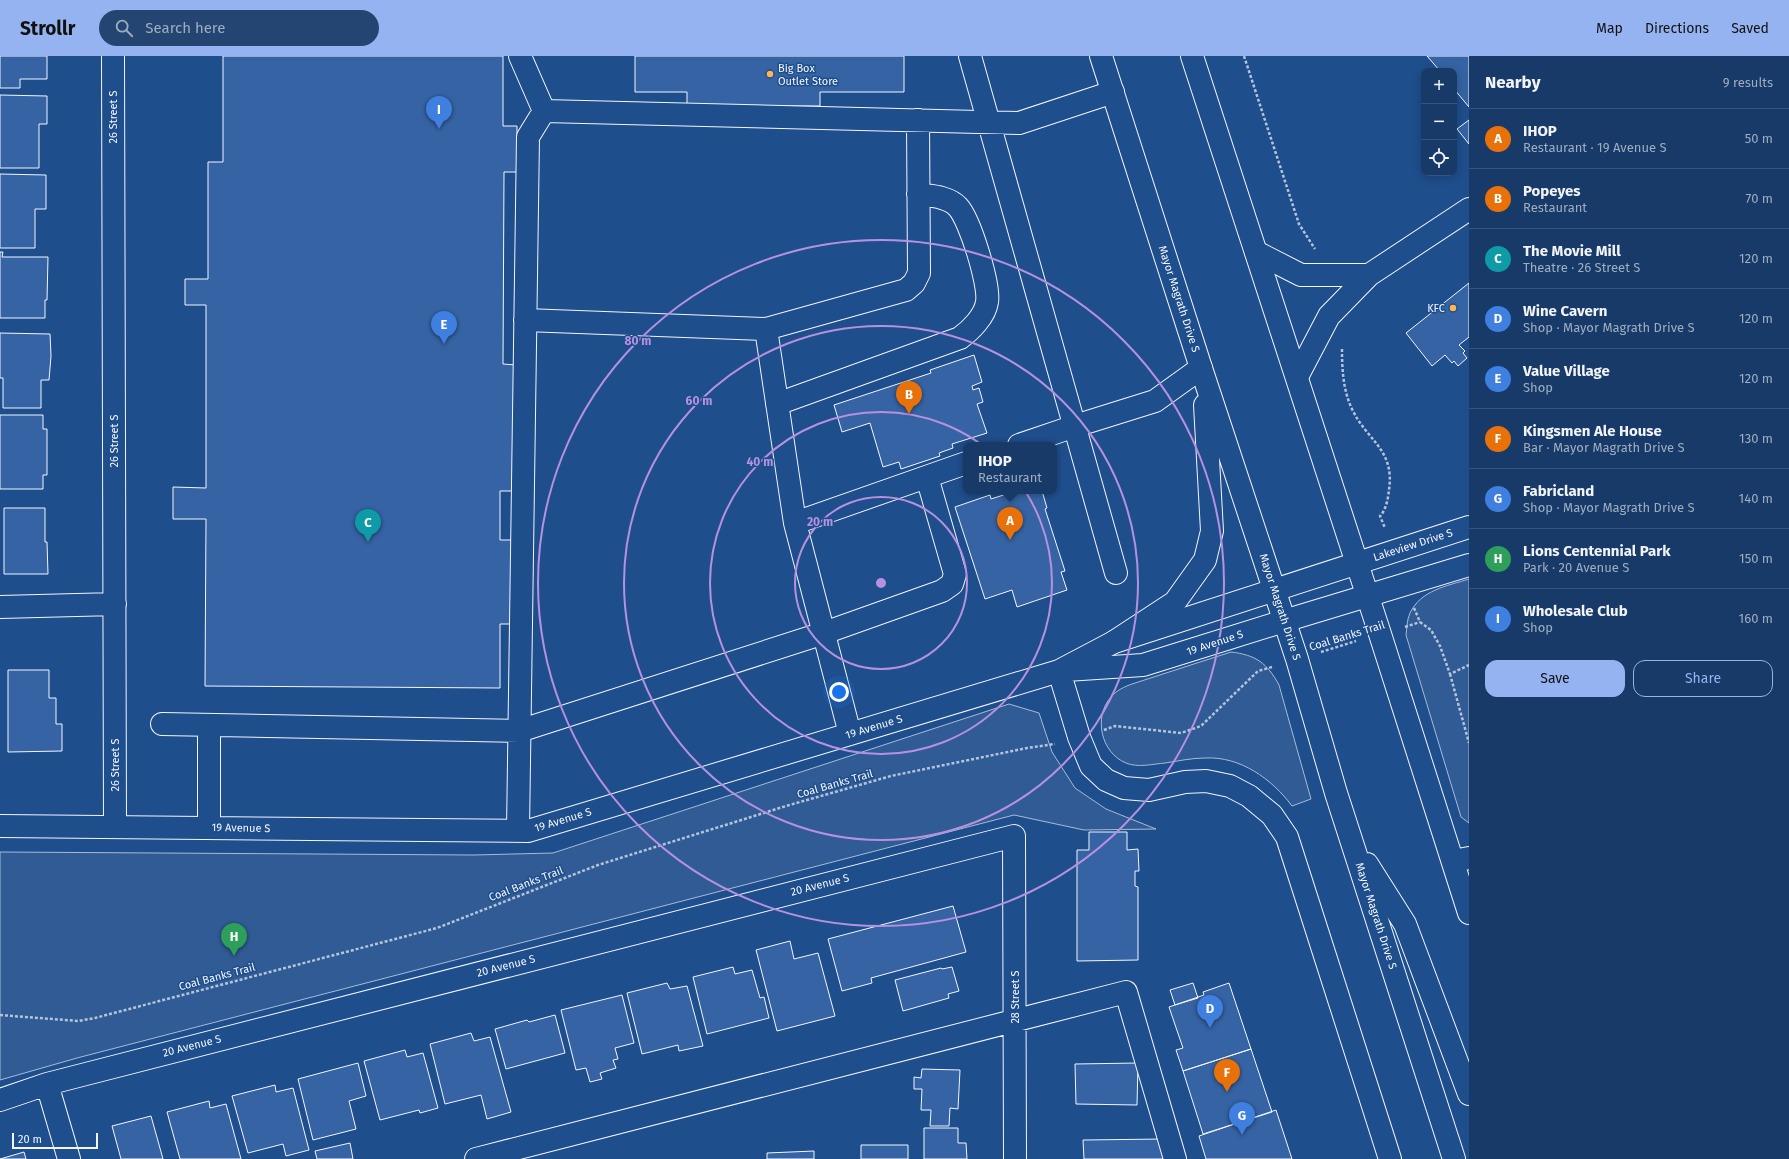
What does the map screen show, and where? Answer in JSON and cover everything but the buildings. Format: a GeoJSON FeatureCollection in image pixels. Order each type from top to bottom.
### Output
{"type":"FeatureCollection","features":[{"type":"Feature","properties":{"kind":"street","name":"26 Street S"},"geometry":{"type":"LineString","coordinates":[[112,56],[116,826]]}},
{"type":"Feature","properties":{"kind":"street"},"geometry":{"type":"LineString","coordinates":[[520,56],[544,111]]}},
{"type":"Feature","properties":{"kind":"street"},"geometry":{"type":"LineString","coordinates":[[970,56],[1116,573]]}},
{"type":"Feature","properties":{"kind":"street","name":"Mayor Magrath Drive S"},"geometry":{"type":"LineString","coordinates":[[1101,56],[1202,371],[1297,659],[1350,838],[1454,1159]]}},
{"type":"Feature","properties":{"kind":"street"},"geometry":{"type":"LineString","coordinates":[[1192,56],[1380,634],[1461,859],[1469,913]]}},
{"type":"Feature","properties":{"kind":"street"},"geometry":{"type":"LineString","coordinates":[[544,111],[1019,123],[1113,92]]}},
{"type":"Feature","properties":{"kind":"street"},"geometry":{"type":"LineString","coordinates":[[518,831],[528,137],[544,111]]}},
{"type":"Feature","properties":{"kind":"street"},"geometry":{"type":"LineString","coordinates":[[526,320],[766,329],[906,290],[914,283],[919,273],[918,120]]}},
{"type":"Feature","properties":{"kind":"street"},"geometry":{"type":"LineString","coordinates":[[777,404],[960,338],[970,331],[981,317],[987,303],[988,290],[967,218],[958,206],[946,199],[918,194]]}},
{"type":"Feature","properties":{"kind":"street"},"geometry":{"type":"LineString","coordinates":[[1297,377],[1329,316],[1369,275],[1469,209]]}},
{"type":"Feature","properties":{"kind":"street"},"geometry":{"type":"LineString","coordinates":[[1256,252],[1301,275],[1369,275]]}},
{"type":"Feature","properties":{"kind":"street"},"geometry":{"type":"LineString","coordinates":[[766,329],[795,522],[850,734]]}},
{"type":"Feature","properties":{"kind":"street"},"geometry":{"type":"LineString","coordinates":[[1028,442],[1155,402],[1202,371],[1212,531],[1205,560],[1175,602],[1114,642]]}},
{"type":"Feature","properties":{"kind":"street"},"geometry":{"type":"LineString","coordinates":[[795,522],[963,464]]}},
{"type":"Feature","properties":{"kind":"street"},"geometry":{"type":"LineString","coordinates":[[162,724],[519,731],[824,633],[942,591],[952,584],[955,574],[927,477]]}},
{"type":"Feature","properties":{"kind":"street","name":"Lakeview Drive S"},"geometry":{"type":"LineString","coordinates":[[1357,563],[1469,527]]}},
{"type":"Feature","properties":{"kind":"street","name":"19 Avenue S"},"geometry":{"type":"LineString","coordinates":[[0,826],[528,831],[1058,671],[1114,642],[1357,563]]}},
{"type":"Feature","properties":{"kind":"street"},"geometry":{"type":"LineString","coordinates":[[1367,595],[1469,565]]}},
{"type":"Feature","properties":{"kind":"street","name":"19 Avenue S"},"geometry":{"type":"LineString","coordinates":[[1058,671],[1143,666],[1367,595]]}},
{"type":"Feature","properties":{"kind":"street"},"geometry":{"type":"LineString","coordinates":[[0,607],[114,604]]}},
{"type":"Feature","properties":{"kind":"street"},"geometry":{"type":"LineString","coordinates":[[1058,671],[1079,737],[1091,766],[1106,780],[1124,788],[1148,790],[1185,782],[1199,781],[1230,786],[1249,796],[1272,815],[1287,838],[1390,1159]]}},
{"type":"Feature","properties":{"kind":"street"},"geometry":{"type":"LineString","coordinates":[[208,827],[209,724]]}},
{"type":"Feature","properties":{"kind":"street","name":"28 Street S"},"geometry":{"type":"LineString","coordinates":[[1014,836],[1015,1159]]}},
{"type":"Feature","properties":{"kind":"street","name":"20 Avenue S"},"geometry":{"type":"LineString","coordinates":[[0,1100],[47,1084],[1014,836]]}},
{"type":"Feature","properties":{"kind":"street"},"geometry":{"type":"LineString","coordinates":[[1350,838],[1406,924],[1469,1094]]}},
{"type":"Feature","properties":{"kind":"street"},"geometry":{"type":"LineString","coordinates":[[476,1159],[1126,992],[1175,1159]]}},
{"type":"Feature","properties":{"kind":"street"},"geometry":{"type":"LineString","coordinates":[[47,1084],[69,1159]]}},
{"type":"Feature","properties":{"kind":"path"},"geometry":{"type":"LineString","coordinates":[[1244,56],[1299,224],[1315,247],[1314,252]]}},
{"type":"Feature","properties":{"kind":"path"},"geometry":{"type":"LineString","coordinates":[[1337,344],[1342,349],[1346,393],[1352,410],[1381,449],[1388,463],[1391,480],[1388,499],[1380,516]]}},
{"type":"Feature","properties":{"kind":"path","name":"Coal Banks Trail"},"geometry":{"type":"LineString","coordinates":[[1101,730],[1115,726],[1181,733],[1201,726],[1258,671],[1420,622],[1431,630],[1440,646],[1450,674]]}},
{"type":"Feature","properties":{"kind":"path"},"geometry":{"type":"LineString","coordinates":[[1469,665],[1450,674],[1469,743]]}},
{"type":"Feature","properties":{"kind":"path","name":"Coal Banks Trail"},"geometry":{"type":"LineString","coordinates":[[0,1015],[78,1021],[95,1018],[437,928],[598,865],[786,806],[891,776],[1027,748],[1056,744]]}},
{"type":"Feature","properties":{"kind":"shaded area"},"geometry":{"type":"Polygon","coordinates":[[[1469,579],[1469,823],[1461,817],[1406,635],[1409,615],[1421,599],[1435,590],[1469,579]]]}},
{"type":"Feature","properties":{"kind":"shaded area"},"geometry":{"type":"Polygon","coordinates":[[[1231,652],[1247,655],[1260,661],[1275,677],[1279,685],[1311,799],[1292,806],[1265,778],[1243,765],[1231,761],[1218,758],[1200,758],[1151,765],[1135,765],[1126,763],[1117,758],[1106,743],[1102,734],[1102,714],[1105,705],[1118,691],[1132,684],[1231,652]]]}},
{"type":"Feature","properties":{"kind":"shaded area"},"geometry":{"type":"Polygon","coordinates":[[[1009,704],[1039,713],[1052,752],[1075,788],[1106,809],[1156,829],[1084,830],[1014,815],[77,1058],[0,1080],[0,852],[474,855],[553,853],[1009,704]]]}},
{"type":"Feature","properties":{"kind":"place","name":"Big Box Outlet Store"},"geometry":{"type":"Point","coordinates":[770,74]}},
{"type":"Feature","properties":{"kind":"place","name":"Wholesale Club"},"geometry":{"type":"Point","coordinates":[439,129]}},
{"type":"Feature","properties":{"kind":"place","name":"KFC"},"geometry":{"type":"Point","coordinates":[1453,308]}},
{"type":"Feature","properties":{"kind":"place","name":"Value Village"},"geometry":{"type":"Point","coordinates":[444,344]}},
{"type":"Feature","properties":{"kind":"place","name":"Popeyes"},"geometry":{"type":"Point","coordinates":[909,414]}},
{"type":"Feature","properties":{"kind":"place","name":"IHOP"},"geometry":{"type":"Point","coordinates":[1010,540]}},
{"type":"Feature","properties":{"kind":"place","name":"The Movie Mill"},"geometry":{"type":"Point","coordinates":[368,542]}},
{"type":"Feature","properties":{"kind":"place","name":"Lions Centennial Park"},"geometry":{"type":"Point","coordinates":[234,956]}},
{"type":"Feature","properties":{"kind":"place","name":"Wine Cavern"},"geometry":{"type":"Point","coordinates":[1210,1028]}},
{"type":"Feature","properties":{"kind":"place","name":"Kingsmen Ale House"},"geometry":{"type":"Point","coordinates":[1227,1092]}},
{"type":"Feature","properties":{"kind":"place","name":"Fabricland"},"geometry":{"type":"Point","coordinates":[1242,1135]}}]}
